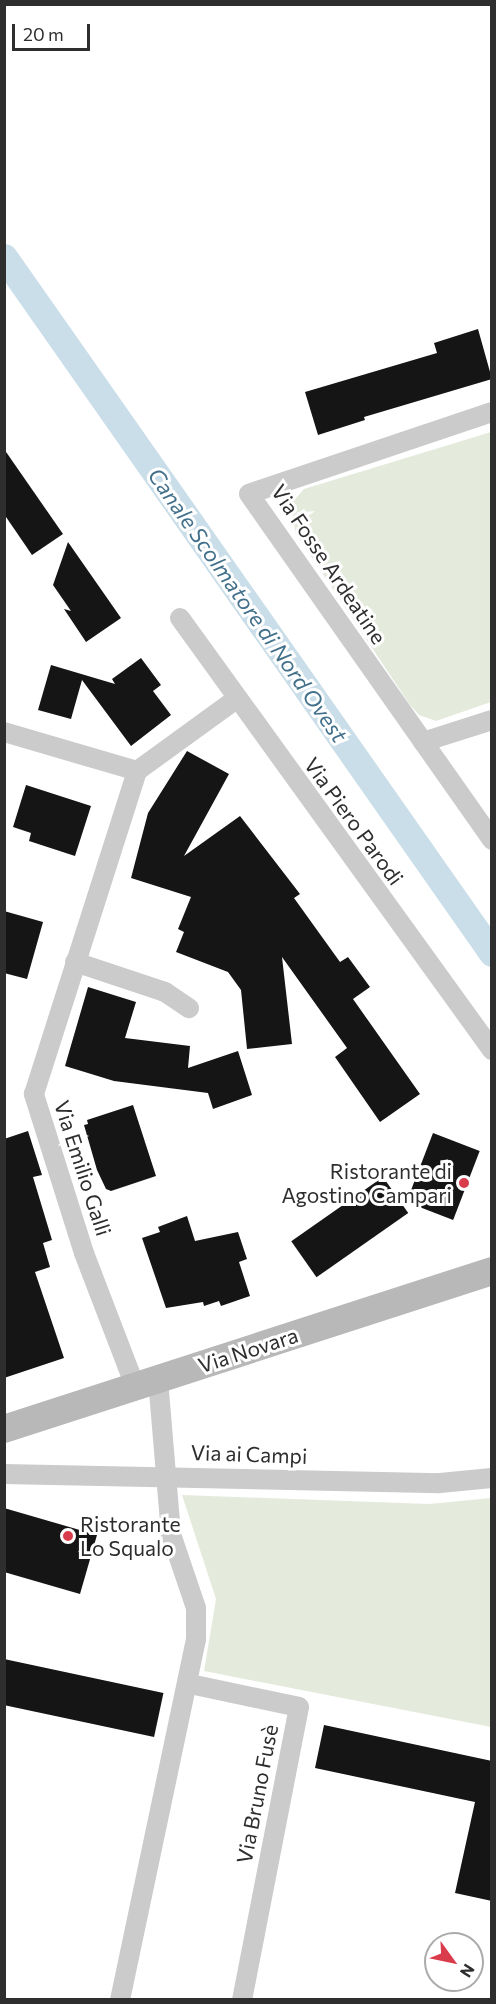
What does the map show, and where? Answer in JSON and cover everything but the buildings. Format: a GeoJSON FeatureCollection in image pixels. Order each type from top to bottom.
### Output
{"type":"FeatureCollection","features":[{"type":"Feature","properties":{"kind":"street","name":"Via Fosse Ardeatine"},"geometry":{"type":"LineString","coordinates":[[492,412],[249,494],[492,840]]}},
{"type":"Feature","properties":{"kind":"street","name":"Via Piero Parodi"},"geometry":{"type":"LineString","coordinates":[[180,618],[236,699],[492,1050]]}},
{"type":"Feature","properties":{"kind":"street"},"geometry":{"type":"LineString","coordinates":[[4,732],[137,771],[236,699]]}},
{"type":"Feature","properties":{"kind":"street"},"geometry":{"type":"LineString","coordinates":[[423,742],[492,720]]}},
{"type":"Feature","properties":{"kind":"street","name":"Via Emilio Galli"},"geometry":{"type":"LineString","coordinates":[[137,771],[34,1094],[84,1253],[146,1382]]}},
{"type":"Feature","properties":{"kind":"street"},"geometry":{"type":"LineString","coordinates":[[75,962],[165,992],[189,1008]]}},
{"type":"Feature","properties":{"kind":"street","name":"Via Novara"},"geometry":{"type":"LineString","coordinates":[[4,1429],[492,1271]]}},
{"type":"Feature","properties":{"kind":"street"},"geometry":{"type":"LineString","coordinates":[[120,2000],[190,1684],[196,1639],[196,1608],[171,1534],[164,1475],[146,1382]]}},
{"type":"Feature","properties":{"kind":"street","name":"Via ai Campi"},"geometry":{"type":"LineString","coordinates":[[4,1474],[164,1475],[440,1483],[492,1478]]}},
{"type":"Feature","properties":{"kind":"street","name":"Via Bruno Fusè"},"geometry":{"type":"LineString","coordinates":[[190,1684],[299,1707],[242,2000]]}},
{"type":"Feature","properties":{"kind":"shaded area"},"geometry":{"type":"Polygon","coordinates":[[[491,432],[491,702],[436,721],[419,715],[410,705],[296,534],[290,505],[304,489],[491,432]]]}},
{"type":"Feature","properties":{"kind":"shaded area"},"geometry":{"type":"Polygon","coordinates":[[[182,1495],[429,1504],[491,1498],[491,1727],[204,1671],[216,1599],[182,1495]]]}},
{"type":"Feature","properties":{"kind":"waterway","name":"Canale Scolmatore di Nord Ovest"},"geometry":{"type":"LineString","coordinates":[[4,257],[492,953]]}},
{"type":"Feature","properties":{"kind":"place","name":"Ristorante di Agostino Campari"},"geometry":{"type":"Point","coordinates":[464,1183]}},
{"type":"Feature","properties":{"kind":"place","name":"Ristorante Lo Squalo"},"geometry":{"type":"Point","coordinates":[68,1536]}}]}
